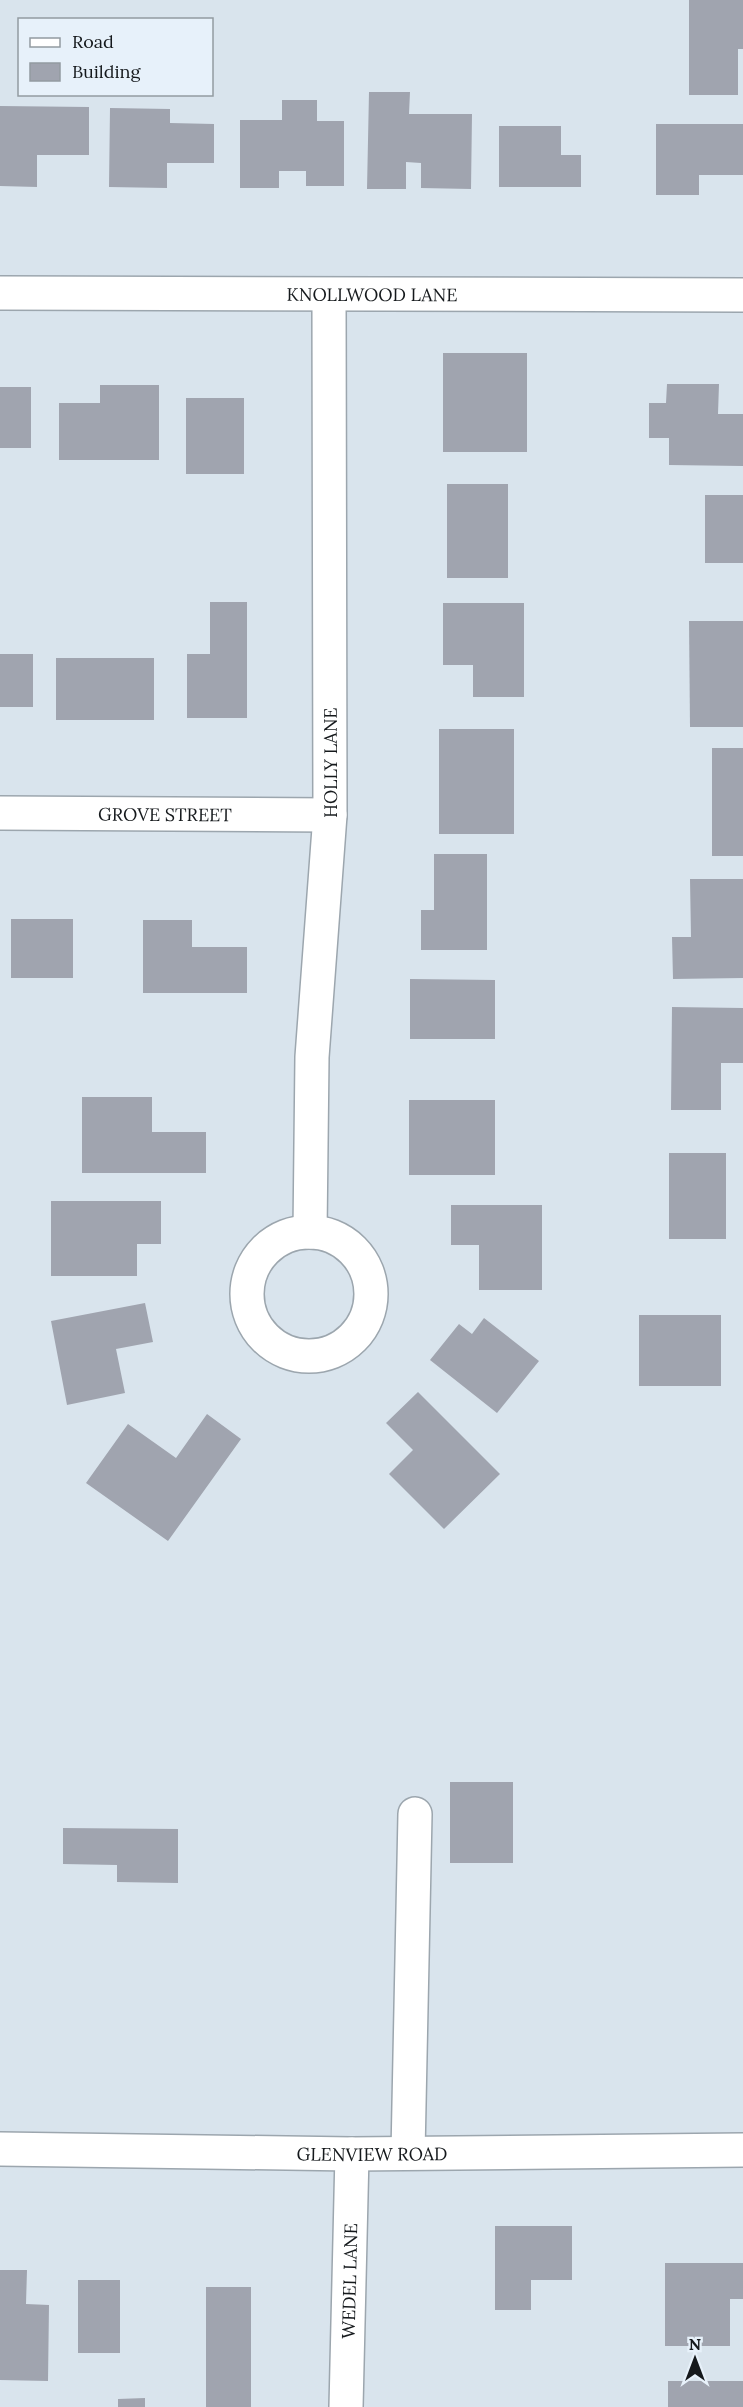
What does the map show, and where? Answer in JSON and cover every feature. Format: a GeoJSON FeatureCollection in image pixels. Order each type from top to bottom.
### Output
{"type":"FeatureCollection","features":[{"type":"Feature","properties":{"kind":"street","name":"KNOLLWOOD LANE"},"geometry":{"type":"LineString","coordinates":[[0,293],[743,295]]}},
{"type":"Feature","properties":{"kind":"street","name":"HOLLY LANE"},"geometry":{"type":"LineString","coordinates":[[310,1232],[312,1057],[330,815],[329,295]]}},
{"type":"Feature","properties":{"kind":"street","name":"GROVE STREET"},"geometry":{"type":"LineString","coordinates":[[0,813],[330,815]]}},
{"type":"Feature","properties":{"kind":"street"},"geometry":{"type":"LineString","coordinates":[[408,2153],[415,1814]]}},
{"type":"Feature","properties":{"kind":"street","name":"GLENVIEW ROAD"},"geometry":{"type":"LineString","coordinates":[[0,2149],[352,2154],[743,2150]]}},
{"type":"Feature","properties":{"kind":"street","name":"WEDEL LANE"},"geometry":{"type":"LineString","coordinates":[[346,2407],[352,2154]]}},
{"type":"Feature","properties":{"kind":"building"},"geometry":{"type":"Polygon","coordinates":[[[689,0],[743,0],[743,49],[738,49],[738,95],[689,95],[689,0]]]}},
{"type":"Feature","properties":{"kind":"building"},"geometry":{"type":"Polygon","coordinates":[[[369,92],[410,92],[409,114],[472,114],[471,189],[421,188],[421,163],[406,162],[406,189],[367,189],[369,92]]]}},
{"type":"Feature","properties":{"kind":"building"},"geometry":{"type":"Polygon","coordinates":[[[282,100],[317,100],[317,121],[344,121],[344,186],[306,186],[306,171],[279,171],[279,188],[240,188],[240,120],[282,120],[282,100]]]}},
{"type":"Feature","properties":{"kind":"building"},"geometry":{"type":"Polygon","coordinates":[[[0,106],[89,107],[89,155],[37,155],[37,187],[0,186],[0,106]]]}},
{"type":"Feature","properties":{"kind":"building"},"geometry":{"type":"Polygon","coordinates":[[[110,108],[170,109],[170,123],[214,124],[214,163],[167,163],[167,188],[109,187],[110,108]]]}},
{"type":"Feature","properties":{"kind":"building"},"geometry":{"type":"Polygon","coordinates":[[[656,124],[743,124],[743,175],[699,175],[699,195],[656,195],[656,124]]]}},
{"type":"Feature","properties":{"kind":"building"},"geometry":{"type":"Polygon","coordinates":[[[499,126],[561,126],[561,155],[581,155],[581,187],[499,187],[499,126]]]}},
{"type":"Feature","properties":{"kind":"building"},"geometry":{"type":"Polygon","coordinates":[[[443,353],[527,353],[527,452],[443,452],[443,353]]]}},
{"type":"Feature","properties":{"kind":"building"},"geometry":{"type":"Polygon","coordinates":[[[667,384],[719,384],[718,414],[743,414],[743,466],[669,465],[669,438],[649,438],[649,403],[666,403],[667,384]]]}},
{"type":"Feature","properties":{"kind":"building"},"geometry":{"type":"Polygon","coordinates":[[[100,385],[159,385],[159,460],[59,460],[59,403],[100,403],[100,385]]]}},
{"type":"Feature","properties":{"kind":"building"},"geometry":{"type":"Polygon","coordinates":[[[0,387],[31,387],[31,448],[0,448],[0,387]]]}},
{"type":"Feature","properties":{"kind":"building"},"geometry":{"type":"Polygon","coordinates":[[[186,398],[244,398],[244,474],[186,474],[186,398]]]}},
{"type":"Feature","properties":{"kind":"building"},"geometry":{"type":"Polygon","coordinates":[[[447,484],[508,484],[508,578],[447,578],[447,484]]]}},
{"type":"Feature","properties":{"kind":"building"},"geometry":{"type":"Polygon","coordinates":[[[705,495],[743,495],[743,563],[705,563],[705,495]]]}},
{"type":"Feature","properties":{"kind":"building"},"geometry":{"type":"Polygon","coordinates":[[[210,602],[247,602],[247,718],[187,718],[187,654],[210,654],[210,602]]]}},
{"type":"Feature","properties":{"kind":"building"},"geometry":{"type":"Polygon","coordinates":[[[443,603],[524,603],[524,697],[473,697],[473,665],[443,665],[443,603]]]}},
{"type":"Feature","properties":{"kind":"building"},"geometry":{"type":"Polygon","coordinates":[[[689,621],[743,621],[743,727],[690,727],[689,621]]]}},
{"type":"Feature","properties":{"kind":"building"},"geometry":{"type":"Polygon","coordinates":[[[0,654],[33,654],[33,707],[0,707],[0,654]]]}},
{"type":"Feature","properties":{"kind":"building"},"geometry":{"type":"Polygon","coordinates":[[[56,658],[154,658],[154,720],[56,720],[56,658]]]}},
{"type":"Feature","properties":{"kind":"building"},"geometry":{"type":"Polygon","coordinates":[[[439,729],[514,729],[514,834],[439,834],[439,729]]]}},
{"type":"Feature","properties":{"kind":"building"},"geometry":{"type":"Polygon","coordinates":[[[712,748],[743,748],[743,856],[712,856],[712,748]]]}},
{"type":"Feature","properties":{"kind":"building"},"geometry":{"type":"Polygon","coordinates":[[[434,854],[487,854],[487,950],[421,950],[421,910],[434,910],[434,854]]]}},
{"type":"Feature","properties":{"kind":"building"},"geometry":{"type":"Polygon","coordinates":[[[690,879],[743,879],[743,978],[673,979],[672,937],[691,937],[690,879]]]}},
{"type":"Feature","properties":{"kind":"building"},"geometry":{"type":"Polygon","coordinates":[[[11,919],[73,919],[73,978],[11,978],[11,919]]]}},
{"type":"Feature","properties":{"kind":"building"},"geometry":{"type":"Polygon","coordinates":[[[143,920],[192,920],[192,947],[247,947],[247,993],[143,993],[143,920]]]}},
{"type":"Feature","properties":{"kind":"building"},"geometry":{"type":"Polygon","coordinates":[[[410,979],[495,980],[495,1039],[410,1039],[410,979]]]}},
{"type":"Feature","properties":{"kind":"building"},"geometry":{"type":"Polygon","coordinates":[[[672,1007],[743,1008],[743,1063],[721,1063],[721,1110],[671,1110],[672,1007]]]}},
{"type":"Feature","properties":{"kind":"building"},"geometry":{"type":"Polygon","coordinates":[[[82,1097],[152,1097],[152,1132],[206,1132],[206,1173],[82,1173],[82,1097]]]}},
{"type":"Feature","properties":{"kind":"building"},"geometry":{"type":"Polygon","coordinates":[[[409,1100],[495,1100],[495,1175],[409,1175],[409,1100]]]}},
{"type":"Feature","properties":{"kind":"building"},"geometry":{"type":"Polygon","coordinates":[[[669,1153],[726,1153],[726,1239],[669,1239],[669,1153]]]}},
{"type":"Feature","properties":{"kind":"building"},"geometry":{"type":"Polygon","coordinates":[[[51,1201],[161,1201],[161,1244],[137,1244],[137,1276],[51,1276],[51,1201]]]}},
{"type":"Feature","properties":{"kind":"building"},"geometry":{"type":"Polygon","coordinates":[[[451,1205],[542,1205],[542,1290],[479,1290],[479,1245],[451,1245],[451,1205]]]}},
{"type":"Feature","properties":{"kind":"building"},"geometry":{"type":"Polygon","coordinates":[[[145,1303],[153,1342],[116,1349],[125,1393],[67,1405],[51,1321],[145,1303]]]}},
{"type":"Feature","properties":{"kind":"building"},"geometry":{"type":"Polygon","coordinates":[[[639,1315],[721,1315],[721,1386],[639,1386],[639,1315]]]}},
{"type":"Feature","properties":{"kind":"building"},"geometry":{"type":"Polygon","coordinates":[[[484,1318],[539,1361],[497,1413],[430,1360],[459,1324],[472,1334],[484,1318]]]}},
{"type":"Feature","properties":{"kind":"building"},"geometry":{"type":"Polygon","coordinates":[[[418,1392],[500,1474],[444,1529],[389,1474],[413,1450],[386,1423],[418,1392]]]}},
{"type":"Feature","properties":{"kind":"building"},"geometry":{"type":"Polygon","coordinates":[[[207,1414],[241,1439],[168,1541],[86,1483],[128,1424],[176,1458],[207,1414]]]}},
{"type":"Feature","properties":{"kind":"building"},"geometry":{"type":"Polygon","coordinates":[[[450,1782],[513,1782],[513,1863],[450,1863],[450,1782]]]}},
{"type":"Feature","properties":{"kind":"building"},"geometry":{"type":"Polygon","coordinates":[[[63,1828],[178,1829],[178,1883],[117,1882],[117,1865],[63,1864],[63,1828]]]}},
{"type":"Feature","properties":{"kind":"building"},"geometry":{"type":"Polygon","coordinates":[[[495,2226],[572,2226],[572,2280],[531,2280],[531,2310],[495,2310],[495,2226]]]}},
{"type":"Feature","properties":{"kind":"building"},"geometry":{"type":"Polygon","coordinates":[[[665,2263],[743,2263],[743,2299],[730,2299],[730,2346],[665,2346],[665,2263]]]}},
{"type":"Feature","properties":{"kind":"building"},"geometry":{"type":"Polygon","coordinates":[[[0,2270],[27,2270],[26,2304],[49,2305],[48,2381],[0,2380],[0,2270]]]}},
{"type":"Feature","properties":{"kind":"building"},"geometry":{"type":"Polygon","coordinates":[[[78,2280],[120,2280],[120,2353],[78,2353],[78,2280]]]}},
{"type":"Feature","properties":{"kind":"building"},"geometry":{"type":"Polygon","coordinates":[[[206,2287],[251,2287],[251,2407],[206,2407],[206,2287]]]}},
{"type":"Feature","properties":{"kind":"building"},"geometry":{"type":"Polygon","coordinates":[[[668,2381],[743,2381],[743,2407],[668,2407],[668,2381]]]}},
{"type":"Feature","properties":{"kind":"building"},"geometry":{"type":"Polygon","coordinates":[[[145,2398],[145,2407],[118,2407],[118,2399],[145,2398]]]}}]}
